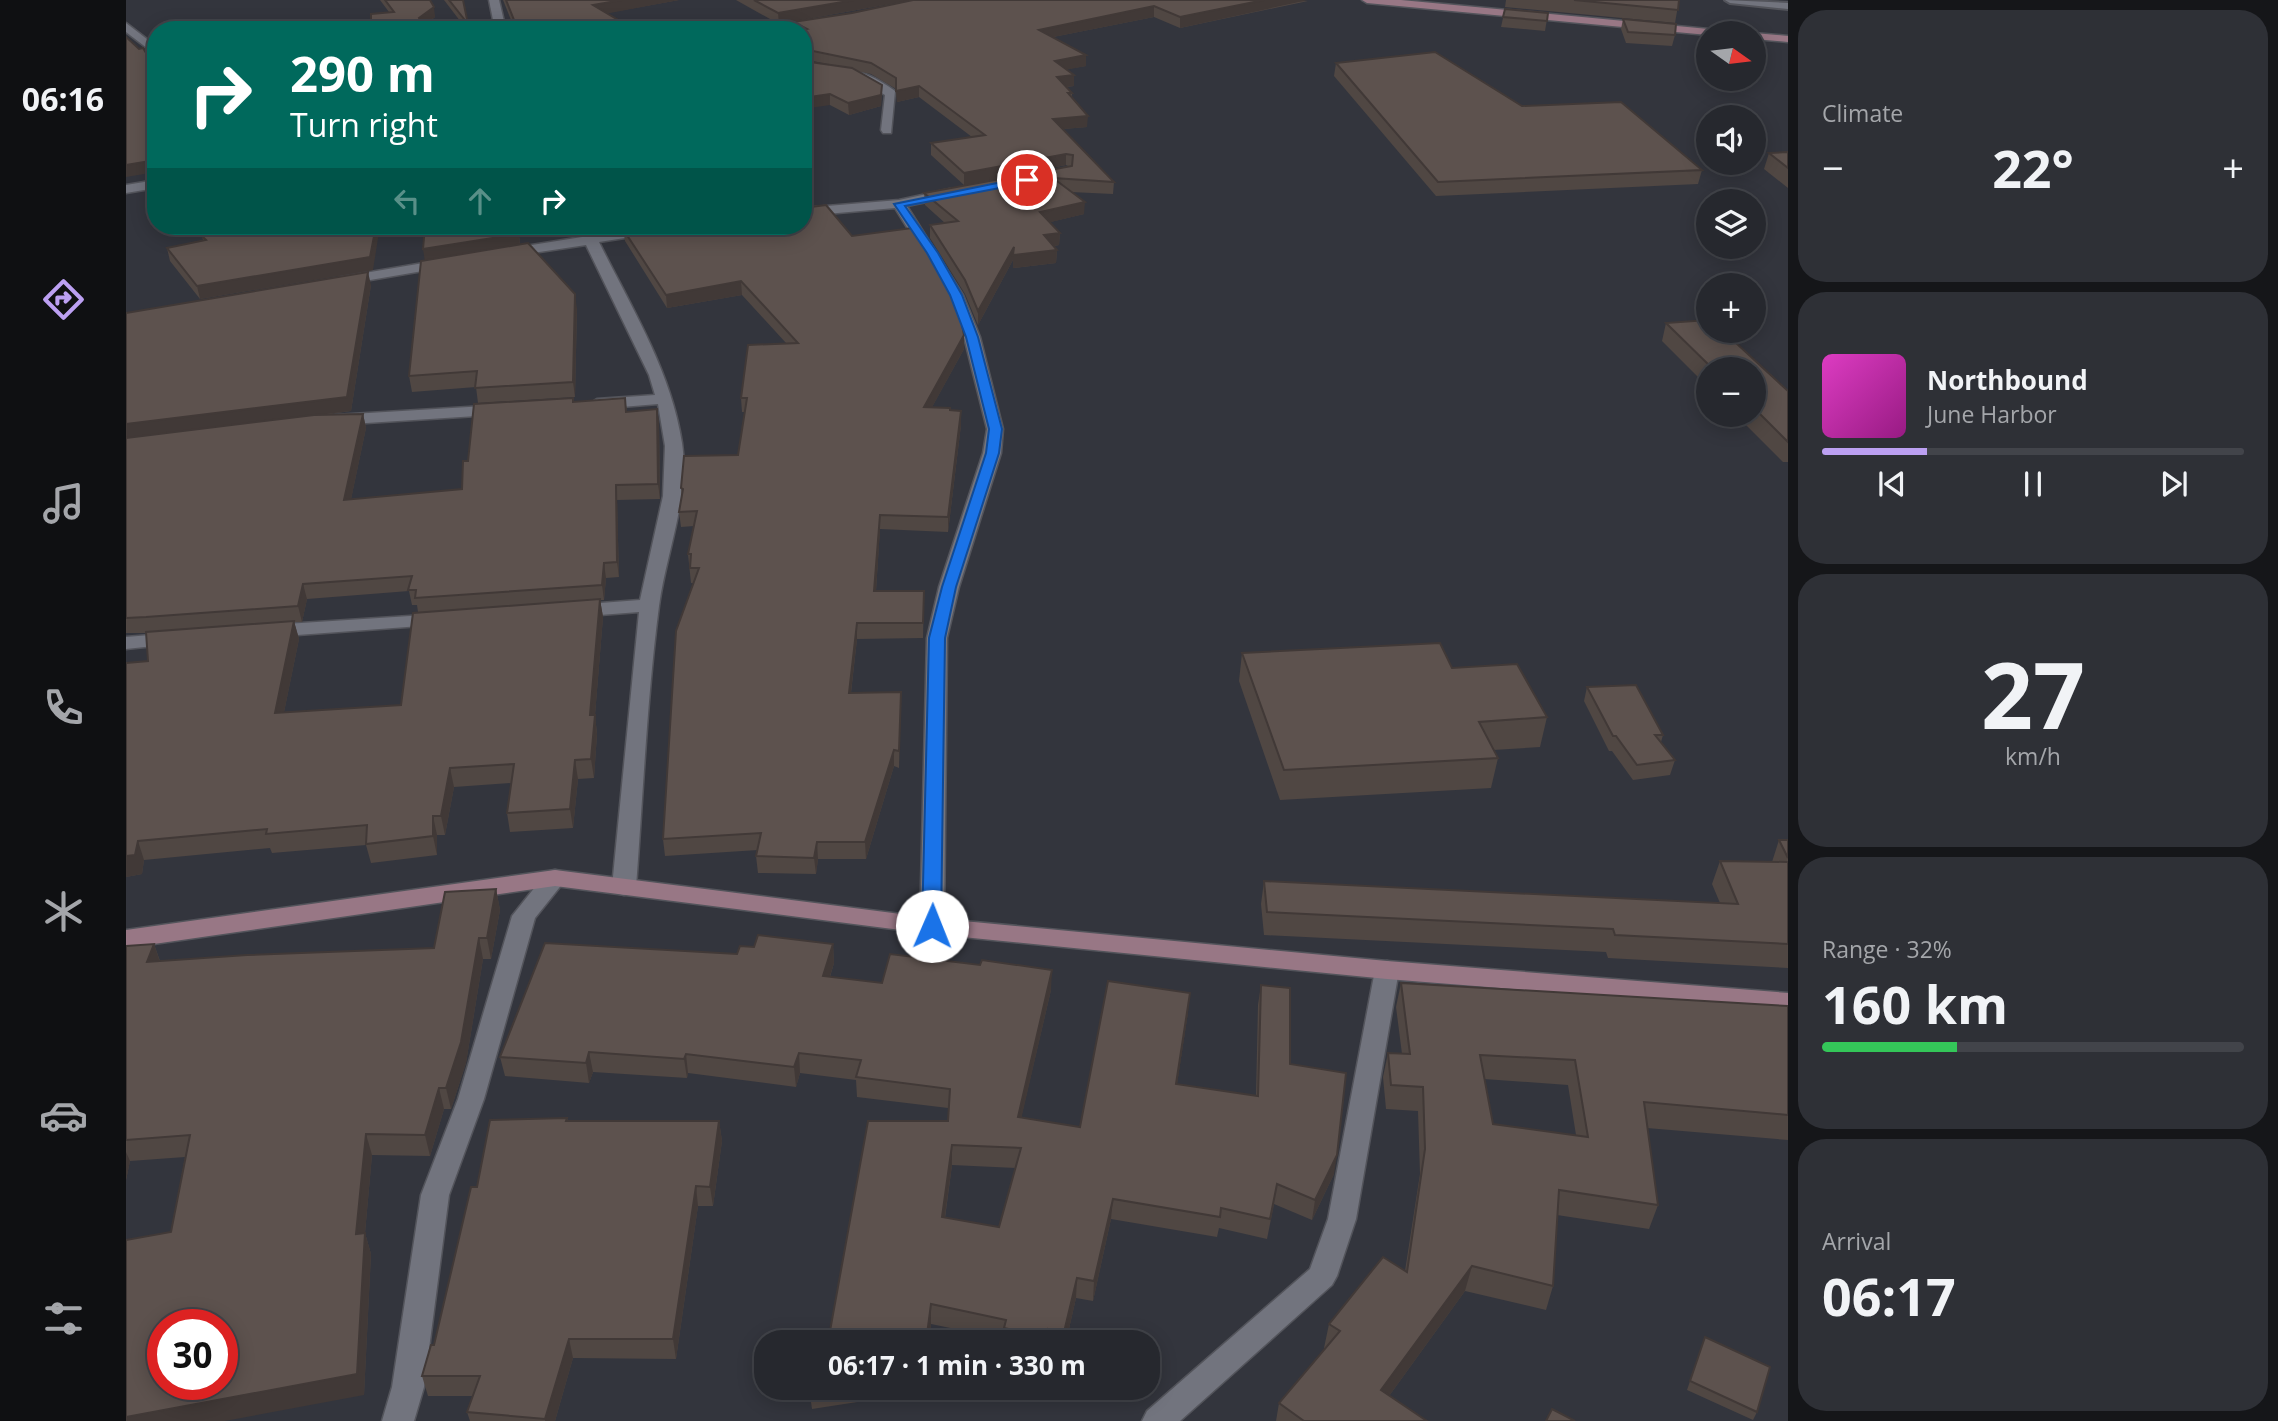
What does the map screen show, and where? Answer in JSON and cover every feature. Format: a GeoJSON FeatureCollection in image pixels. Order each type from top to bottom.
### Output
{"type":"FeatureCollection","features":[{"type":"Feature","properties":{"kind":"street"},"geometry":{"type":"LineString","coordinates":[[494,0],[499,21]]}},
{"type":"Feature","properties":{"kind":"street"},"geometry":{"type":"LineString","coordinates":[[1367,0],[1696,31]]}},
{"type":"Feature","properties":{"kind":"street"},"geometry":{"type":"LineString","coordinates":[[812,23],[839,19]]}},
{"type":"Feature","properties":{"kind":"street"},"geometry":{"type":"LineString","coordinates":[[126,26],[147,44]]}},
{"type":"Feature","properties":{"kind":"street"},"geometry":{"type":"LineString","coordinates":[[1766,37],[1788,39]]}},
{"type":"Feature","properties":{"kind":"street"},"geometry":{"type":"LineString","coordinates":[[812,68],[828,73],[851,72],[872,80],[891,94],[887,130]]}},
{"type":"Feature","properties":{"kind":"street"},"geometry":{"type":"LineString","coordinates":[[126,189],[147,186]]}},
{"type":"Feature","properties":{"kind":"street"},"geometry":{"type":"LineString","coordinates":[[812,211],[899,204],[959,192]]}},
{"type":"Feature","properties":{"kind":"street"},"geometry":{"type":"LineString","coordinates":[[899,204],[956,295],[972,337],[995,429],[992,453],[949,587],[937,638],[932,926]]}},
{"type":"Feature","properties":{"kind":"street"},"geometry":{"type":"LineString","coordinates":[[497,254],[575,235]]}},
{"type":"Feature","properties":{"kind":"street"},"geometry":{"type":"LineString","coordinates":[[588,235],[657,375],[665,399],[674,446],[672,496],[649,606],[624,887]]}},
{"type":"Feature","properties":{"kind":"street"},"geometry":{"type":"LineString","coordinates":[[323,284],[457,261]]}},
{"type":"Feature","properties":{"kind":"street"},"geometry":{"type":"LineString","coordinates":[[584,405],[665,399]]}},
{"type":"Feature","properties":{"kind":"street"},"geometry":{"type":"LineString","coordinates":[[317,421],[516,410]]}},
{"type":"Feature","properties":{"kind":"street"},"geometry":{"type":"LineString","coordinates":[[551,612],[649,606]]}},
{"type":"Feature","properties":{"kind":"street"},"geometry":{"type":"LineString","coordinates":[[245,634],[467,618]]}},
{"type":"Feature","properties":{"kind":"street"},"geometry":{"type":"LineString","coordinates":[[126,643],[192,638]]}},
{"type":"Feature","properties":{"kind":"street"},"geometry":{"type":"LineString","coordinates":[[398,1421],[408,1387],[435,1195],[471,1099],[524,916],[555,878]]}},
{"type":"Feature","properties":{"kind":"street"},"geometry":{"type":"LineString","coordinates":[[126,939],[555,878],[932,926],[1387,970],[1788,1002]]}},
{"type":"Feature","properties":{"kind":"street"},"geometry":{"type":"LineString","coordinates":[[1155,1420],[1321,1276],[1342,1219],[1387,970]]}},
{"type":"Feature","properties":{"kind":"lane"},"geometry":{"type":"LineString","coordinates":[[1730,0],[1788,6]]}},
{"type":"Feature","properties":{"kind":"building"},"geometry":{"type":"Polygon","coordinates":[[[385,0],[430,0],[434,7],[419,18],[421,21],[371,21],[371,14],[394,12],[385,0]]]}},
{"type":"Feature","properties":{"kind":"building"},"geometry":{"type":"Polygon","coordinates":[[[449,0],[463,0],[466,21],[449,0]]]}},
{"type":"Feature","properties":{"kind":"building"},"geometry":{"type":"Polygon","coordinates":[[[506,0],[622,0],[593,5],[620,21],[514,21],[506,0]]]}},
{"type":"Feature","properties":{"kind":"building"},"geometry":{"type":"Polygon","coordinates":[[[754,0],[854,0],[778,13],[754,0]]]}},
{"type":"Feature","properties":{"kind":"building"},"geometry":{"type":"Polygon","coordinates":[[[913,0],[1264,0],[1180,17],[1154,6],[1039,30],[1086,55],[1055,61],[1074,75],[1057,77],[1088,116],[1053,119],[1114,182],[1053,178],[1085,202],[1040,212],[1060,233],[1044,235],[1057,250],[1013,255],[1014,247],[978,311],[965,280],[930,225],[958,221],[924,193],[1072,166],[1073,155],[1066,154],[964,173],[931,143],[985,135],[919,86],[896,91],[896,78],[871,63],[812,51],[812,21],[800,21],[913,0]]]}},
{"type":"Feature","properties":{"kind":"building"},"geometry":{"type":"Polygon","coordinates":[[[1574,0],[1679,0],[1678,10],[1574,0]]]}},
{"type":"Feature","properties":{"kind":"building"},"geometry":{"type":"Polygon","coordinates":[[[1505,9],[1548,13],[1547,21],[1503,17],[1505,9]]]}},
{"type":"Feature","properties":{"kind":"building"},"geometry":{"type":"Polygon","coordinates":[[[1623,19],[1676,24],[1675,35],[1628,32],[1623,19]]]}},
{"type":"Feature","properties":{"kind":"building"},"geometry":{"type":"Polygon","coordinates":[[[126,37],[147,53],[147,162],[126,165],[126,37]]]}},
{"type":"Feature","properties":{"kind":"building"},"geometry":{"type":"Polygon","coordinates":[[[1435,52],[1522,106],[1621,102],[1696,165],[1696,170],[1438,182],[1336,63],[1435,52]]]}},
{"type":"Feature","properties":{"kind":"building"},"geometry":{"type":"Polygon","coordinates":[[[812,62],[852,68],[882,85],[881,95],[848,103],[830,94],[812,97],[812,62]]]}},
{"type":"Feature","properties":{"kind":"building"},"geometry":{"type":"Polygon","coordinates":[[[1788,152],[1788,168],[1769,153],[1788,152]]]}},
{"type":"Feature","properties":{"kind":"building"},"geometry":{"type":"Polygon","coordinates":[[[826,205],[852,236],[912,228],[947,283],[964,335],[924,407],[961,411],[948,517],[880,515],[874,591],[924,591],[923,623],[857,623],[849,693],[901,692],[899,751],[894,750],[865,842],[817,842],[814,858],[756,856],[761,833],[663,839],[676,631],[699,568],[690,568],[691,554],[688,554],[697,511],[679,512],[684,456],[738,455],[747,398],[741,398],[748,345],[798,343],[741,281],[666,295],[627,235],[812,235],[812,207],[826,205]]]}},
{"type":"Feature","properties":{"kind":"building"},"geometry":{"type":"Polygon","coordinates":[[[374,235],[370,257],[197,286],[167,248],[206,240],[202,236],[374,235]]]}},
{"type":"Feature","properties":{"kind":"building"},"geometry":{"type":"Polygon","coordinates":[[[424,235],[512,235],[423,249],[424,235]]]}},
{"type":"Feature","properties":{"kind":"building"},"geometry":{"type":"Polygon","coordinates":[[[528,243],[575,294],[573,382],[475,388],[477,371],[409,376],[421,261],[528,243]]]}},
{"type":"Feature","properties":{"kind":"building"},"geometry":{"type":"Polygon","coordinates":[[[368,272],[347,397],[126,424],[126,313],[368,272]]]}},
{"type":"Feature","properties":{"kind":"building"},"geometry":{"type":"Polygon","coordinates":[[[1696,321],[1696,343],[1736,343],[1751,357],[1701,357],[1666,323],[1696,321]]]}},
{"type":"Feature","properties":{"kind":"building"},"geometry":{"type":"Polygon","coordinates":[[[1766,371],[1788,391],[1788,442],[1766,420],[1766,371]]]}},
{"type":"Feature","properties":{"kind":"building"},"geometry":{"type":"Polygon","coordinates":[[[573,398],[573,402],[625,398],[626,412],[657,409],[658,484],[616,485],[617,562],[604,563],[602,585],[415,598],[416,590],[408,590],[412,576],[303,584],[298,606],[126,618],[126,438],[314,415],[363,414],[344,500],[462,489],[463,461],[468,461],[474,404],[573,398]]]}},
{"type":"Feature","properties":{"kind":"building"},"geometry":{"type":"Polygon","coordinates":[[[600,599],[590,715],[595,715],[591,759],[575,760],[570,809],[507,813],[514,764],[450,768],[441,816],[433,816],[433,836],[366,844],[367,825],[266,834],[267,829],[138,841],[135,855],[126,856],[126,663],[148,661],[146,632],[294,621],[275,713],[401,705],[413,613],[600,599]]]}},
{"type":"Feature","properties":{"kind":"building"},"geometry":{"type":"Polygon","coordinates":[[[1440,643],[1452,668],[1517,664],[1547,717],[1479,722],[1498,758],[1284,770],[1242,653],[1440,643]]]}},
{"type":"Feature","properties":{"kind":"building"},"geometry":{"type":"Polygon","coordinates":[[[1636,685],[1663,735],[1655,735],[1675,760],[1637,765],[1616,736],[1613,736],[1587,687],[1636,685]]]}},
{"type":"Feature","properties":{"kind":"building"},"geometry":{"type":"Polygon","coordinates":[[[1779,840],[1788,840],[1788,858],[1779,840]]]}},
{"type":"Feature","properties":{"kind":"building"},"geometry":{"type":"Polygon","coordinates":[[[1720,861],[1788,862],[1788,944],[1615,935],[1613,929],[1267,912],[1264,881],[1738,904],[1720,861]]]}},
{"type":"Feature","properties":{"kind":"building"},"geometry":{"type":"Polygon","coordinates":[[[496,889],[487,938],[479,938],[461,1042],[446,1088],[439,1088],[425,1135],[366,1134],[356,1234],[365,1233],[357,1374],[238,1396],[238,1309],[147,1309],[147,1400],[217,1400],[126,1417],[126,1240],[171,1232],[190,1135],[126,1140],[126,946],[154,944],[147,962],[247,955],[434,948],[445,892],[496,889]]]}},
{"type":"Feature","properties":{"kind":"building"},"geometry":{"type":"Polygon","coordinates":[[[758,935],[833,944],[823,976],[882,983],[890,954],[980,965],[982,960],[1052,970],[1018,1117],[1080,1127],[1108,981],[1190,993],[1176,1084],[1258,1096],[1261,985],[1290,988],[1290,1064],[1346,1073],[1337,1155],[1315,1200],[1277,1184],[1270,1219],[1221,1208],[1220,1217],[1113,1199],[1094,1281],[1077,1278],[1064,1330],[1013,1330],[1004,1328],[1006,1320],[931,1304],[928,1330],[830,1330],[868,1121],[948,1121],[950,1089],[856,1077],[861,1060],[799,1053],[794,1067],[686,1054],[684,1059],[589,1052],[586,1063],[500,1057],[545,943],[737,954],[740,946],[754,947],[758,935]],[[952,1145],[942,1217],[999,1227],[1021,1148],[952,1145]]]}},
{"type":"Feature","properties":{"kind":"building"},"geometry":{"type":"Polygon","coordinates":[[[1401,983],[1788,1006],[1788,1115],[1644,1102],[1658,1205],[1559,1190],[1553,1286],[1472,1266],[1381,1390],[1427,1421],[1304,1421],[1279,1403],[1340,1331],[1329,1324],[1383,1257],[1407,1272],[1425,1149],[1423,1087],[1391,1085],[1388,1053],[1410,1054],[1401,983]],[[1480,1055],[1493,1124],[1588,1137],[1575,1060],[1480,1055]]]}},
{"type":"Feature","properties":{"kind":"building"},"geometry":{"type":"Polygon","coordinates":[[[567,1118],[566,1121],[719,1121],[710,1187],[696,1186],[673,1339],[569,1339],[545,1419],[467,1412],[480,1376],[422,1376],[431,1345],[434,1345],[471,1187],[477,1187],[490,1120],[567,1118]]]}},
{"type":"Feature","properties":{"kind":"building"},"geometry":{"type":"Polygon","coordinates":[[[1705,1337],[1770,1367],[1757,1412],[1690,1381],[1705,1337]]]}},
{"type":"Feature","properties":{"kind":"building"},"geometry":{"type":"Polygon","coordinates":[[[1552,1409],[1575,1421],[1546,1421],[1552,1409]]]}},
{"type":"Feature","properties":{"kind":"route"},"geometry":{"type":"LineString","coordinates":[[932,926],[937,638],[949,587],[992,453],[995,429],[972,337],[956,295],[899,204],[1027,180]]}}]}
